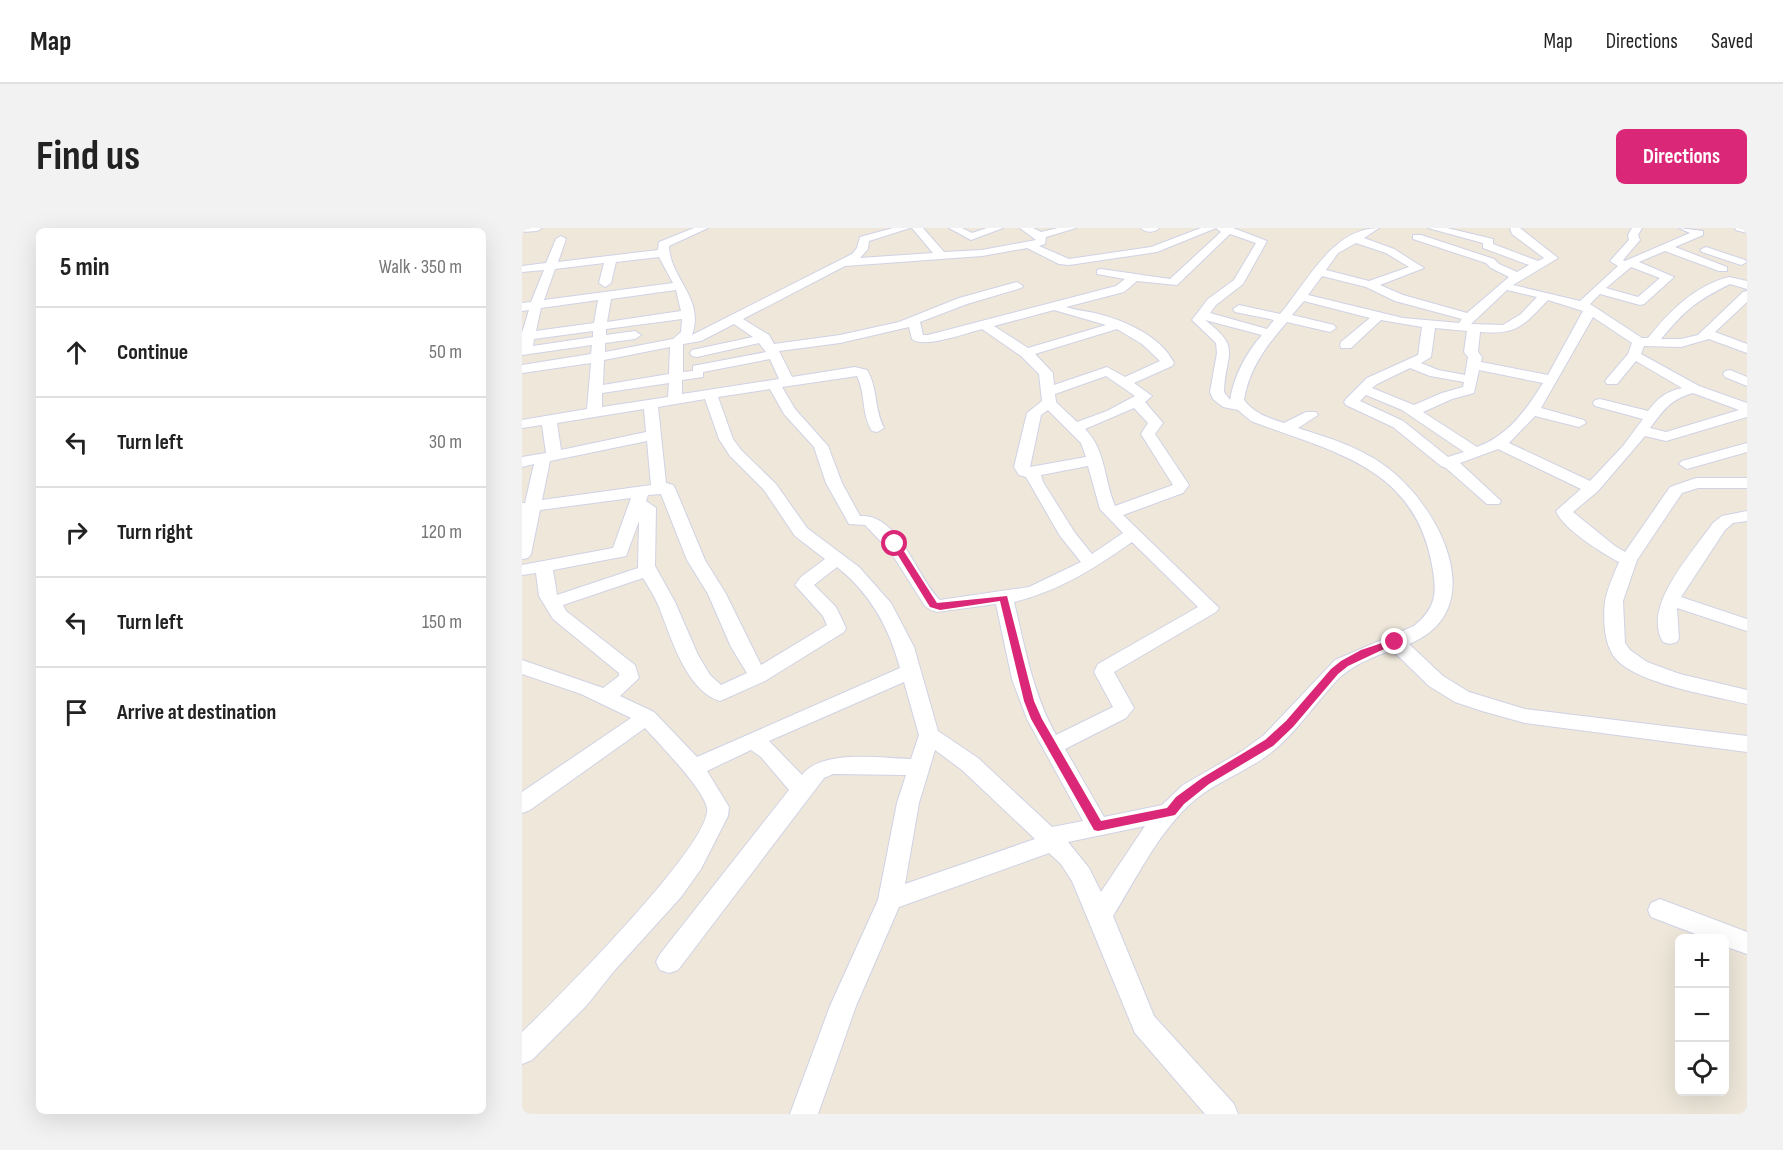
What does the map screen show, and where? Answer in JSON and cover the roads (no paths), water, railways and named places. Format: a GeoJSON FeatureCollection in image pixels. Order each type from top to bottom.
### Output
{"type":"FeatureCollection","features":[{"type":"Feature","properties":{"kind":"street"},"geometry":{"type":"LineString","coordinates":[[522,229],[537,228]]}},
{"type":"Feature","properties":{"kind":"street"},"geometry":{"type":"LineString","coordinates":[[675,399],[676,377],[687,331],[685,295],[663,253],[663,244],[703,228]]}},
{"type":"Feature","properties":{"kind":"street"},"geometry":{"type":"LineString","coordinates":[[522,369],[598,358],[733,318],[860,252],[864,239],[902,228]]}},
{"type":"Feature","properties":{"kind":"street"},"geometry":{"type":"LineString","coordinates":[[917,228],[941,256]]}},
{"type":"Feature","properties":{"kind":"street"},"geometry":{"type":"LineString","coordinates":[[954,228],[971,237],[998,228]]}},
{"type":"Feature","properties":{"kind":"street"},"geometry":{"type":"LineString","coordinates":[[1025,228],[1035,241],[1069,262],[1153,250],[1211,228]]}},
{"type":"Feature","properties":{"kind":"street"},"geometry":{"type":"LineString","coordinates":[[841,263],[982,253],[1035,241],[1071,228]]}},
{"type":"Feature","properties":{"kind":"street"},"geometry":{"type":"LineString","coordinates":[[1146,228],[1154,228]]}},
{"type":"Feature","properties":{"kind":"street"},"geometry":{"type":"LineString","coordinates":[[1100,915],[1180,801],[1205,781],[1269,743],[1290,724],[1335,671],[1364,653],[1420,631],[1434,620],[1441,609],[1444,592],[1439,549],[1424,516],[1396,483],[1368,461],[1256,418],[1237,400],[1242,378],[1255,351],[1301,297],[1334,251],[1374,228]]}},
{"type":"Feature","properties":{"kind":"street"},"geometry":{"type":"LineString","coordinates":[[1403,245],[1432,228],[1490,241],[1487,246],[1539,265]]}},
{"type":"Feature","properties":{"kind":"street"},"geometry":{"type":"LineString","coordinates":[[1413,411],[1447,396],[1469,390],[1475,357],[1471,352],[1469,324],[1517,276],[1551,257],[1516,232],[1515,228]]}},
{"type":"Feature","properties":{"kind":"street"},"geometry":{"type":"LineString","coordinates":[[1598,290],[1640,301],[1668,277],[1616,261],[1635,240],[1633,235],[1637,228]]}},
{"type":"Feature","properties":{"kind":"street"},"geometry":{"type":"LineString","coordinates":[[1429,324],[1424,357],[1378,378],[1362,389],[1352,403],[1390,420],[1443,462],[1449,462],[1499,444],[1516,429],[1551,380],[1586,308],[1598,290],[1628,264],[1664,247],[1684,242],[1699,233],[1684,228]]}},
{"type":"Feature","properties":{"kind":"street"},"geometry":{"type":"LineString","coordinates":[[1740,228],[1747,230]]}},
{"type":"Feature","properties":{"kind":"street"},"geometry":{"type":"LineString","coordinates":[[1101,272],[1173,283],[1234,230],[1262,242],[1239,282],[1212,302],[1198,320],[1221,341],[1223,349],[1216,387],[1219,397],[1228,406],[1242,407]]}},
{"type":"Feature","properties":{"kind":"street"},"geometry":{"type":"LineString","coordinates":[[561,239],[549,266],[546,290],[536,305],[525,336],[523,355],[599,340],[687,331]]}},
{"type":"Feature","properties":{"kind":"street"},"geometry":{"type":"LineString","coordinates":[[1355,239],[1490,261],[1495,266],[1517,276]]}},
{"type":"Feature","properties":{"kind":"street"},"geometry":{"type":"LineString","coordinates":[[1684,242],[1744,261]]}},
{"type":"Feature","properties":{"kind":"street"},"geometry":{"type":"LineString","coordinates":[[1403,245],[1417,258]]}},
{"type":"Feature","properties":{"kind":"street"},"geometry":{"type":"LineString","coordinates":[[1370,285],[1418,268],[1403,245]]}},
{"type":"Feature","properties":{"kind":"street"},"geometry":{"type":"LineString","coordinates":[[1664,247],[1747,285]]}},
{"type":"Feature","properties":{"kind":"street"},"geometry":{"type":"LineString","coordinates":[[522,269],[663,253]]}},
{"type":"Feature","properties":{"kind":"street"},"geometry":{"type":"LineString","coordinates":[[594,412],[602,288],[611,259]]}},
{"type":"Feature","properties":{"kind":"street"},"geometry":{"type":"LineString","coordinates":[[1612,381],[1679,309],[1744,261]]}},
{"type":"Feature","properties":{"kind":"street"},"geometry":{"type":"LineString","coordinates":[[1320,272],[1370,285],[1469,324]]}},
{"type":"Feature","properties":{"kind":"street"},"geometry":{"type":"LineString","coordinates":[[522,306],[536,305],[602,288],[673,275]]}},
{"type":"Feature","properties":{"kind":"street"},"geometry":{"type":"LineString","coordinates":[[914,322],[917,338],[922,340],[1120,289],[1134,278]]}},
{"type":"Feature","properties":{"kind":"street"},"geometry":{"type":"LineString","coordinates":[[602,288],[680,286]]}},
{"type":"Feature","properties":{"kind":"street"},"geometry":{"type":"LineString","coordinates":[[697,353],[858,336],[914,322],[963,301],[1017,286]]}},
{"type":"Feature","properties":{"kind":"street"},"geometry":{"type":"LineString","coordinates":[[1506,286],[1586,308],[1642,347],[1694,389],[1726,399],[1747,410]]}},
{"type":"Feature","properties":{"kind":"street"},"geometry":{"type":"LineString","coordinates":[[1642,347],[1693,341],[1708,334],[1747,295]]}},
{"type":"Feature","properties":{"kind":"street"},"geometry":{"type":"LineString","coordinates":[[1301,297],[1404,322],[1508,328],[1544,297]]}},
{"type":"Feature","properties":{"kind":"street"},"geometry":{"type":"LineString","coordinates":[[1056,306],[1067,313],[1093,316],[1146,340],[1164,352],[1167,361],[1125,382]]}},
{"type":"Feature","properties":{"kind":"street"},"geometry":{"type":"LineString","coordinates":[[1239,309],[1330,328]]}},
{"type":"Feature","properties":{"kind":"street"},"geometry":{"type":"LineString","coordinates":[[1733,309],[1747,313]]}},
{"type":"Feature","properties":{"kind":"street"},"geometry":{"type":"LineString","coordinates":[[1202,315],[1269,333]]}},
{"type":"Feature","properties":{"kind":"street"},"geometry":{"type":"LineString","coordinates":[[1346,345],[1380,315]]}},
{"type":"Feature","properties":{"kind":"street"},"geometry":{"type":"LineString","coordinates":[[733,318],[770,346],[789,411],[821,446],[834,483],[855,521],[869,519],[884,532],[901,553],[933,605],[940,607],[1035,591],[1056,583],[1091,563],[1133,534]]}},
{"type":"Feature","properties":{"kind":"street"},"geometry":{"type":"LineString","coordinates":[[983,324],[1026,353],[1046,373],[1048,397],[1088,441],[1095,460],[1099,487],[1112,513],[1210,608],[1105,669],[1104,672],[1125,708],[1052,746]]}},
{"type":"Feature","properties":{"kind":"street"},"geometry":{"type":"LineString","coordinates":[[525,336],[600,326],[687,331]]}},
{"type":"Feature","properties":{"kind":"street"},"geometry":{"type":"LineString","coordinates":[[1026,353],[1115,326]]}},
{"type":"Feature","properties":{"kind":"street"},"geometry":{"type":"LineString","coordinates":[[687,331],[697,353],[698,372],[705,395],[735,453],[770,487],[801,532],[866,583],[885,607],[903,647],[929,735],[908,803],[890,900],[843,1006],[804,1114]]}},
{"type":"Feature","properties":{"kind":"street"},"geometry":{"type":"LineString","coordinates":[[1708,334],[1747,349]]}},
{"type":"Feature","properties":{"kind":"street"},"geometry":{"type":"LineString","coordinates":[[595,390],[698,372],[770,346]]}},
{"type":"Feature","properties":{"kind":"street"},"geometry":{"type":"LineString","coordinates":[[1411,364],[1435,372],[1551,380]]}},
{"type":"Feature","properties":{"kind":"street"},"geometry":{"type":"LineString","coordinates":[[522,424],[850,372],[862,373],[870,387],[870,417],[877,428]]}},
{"type":"Feature","properties":{"kind":"street"},"geometry":{"type":"LineString","coordinates":[[1075,428],[1137,402],[1145,396],[1111,372],[1104,372],[1048,397],[1037,409],[1032,418],[1022,467],[1023,472],[1095,460]]}},
{"type":"Feature","properties":{"kind":"street"},"geometry":{"type":"LineString","coordinates":[[1730,374],[1747,382]]}},
{"type":"Feature","properties":{"kind":"street"},"geometry":{"type":"LineString","coordinates":[[1362,389],[1413,411],[1474,452]]}},
{"type":"Feature","properties":{"kind":"street"},"geometry":{"type":"LineString","coordinates":[[1628,560],[1609,550],[1563,513],[1592,488],[1643,431],[1668,396],[1694,389]]}},
{"type":"Feature","properties":{"kind":"street"},"geometry":{"type":"LineString","coordinates":[[1726,399],[1747,389]]}},
{"type":"Feature","properties":{"kind":"street"},"geometry":{"type":"LineString","coordinates":[[1112,513],[1177,490],[1181,485],[1148,434],[1156,423],[1137,402]]}},
{"type":"Feature","properties":{"kind":"street"},"geometry":{"type":"LineString","coordinates":[[651,403],[654,435],[646,495],[648,572],[668,608],[684,649],[716,693],[728,693],[837,628],[837,622],[816,595],[804,585],[836,559]]}},
{"type":"Feature","properties":{"kind":"street"},"geometry":{"type":"LineString","coordinates":[[1600,404],[1653,417]]}},
{"type":"Feature","properties":{"kind":"street"},"geometry":{"type":"LineString","coordinates":[[1531,410],[1579,423]]}},
{"type":"Feature","properties":{"kind":"street"},"geometry":{"type":"LineString","coordinates":[[1643,431],[1666,437],[1747,410]]}},
{"type":"Feature","properties":{"kind":"street"},"geometry":{"type":"LineString","coordinates":[[1284,429],[1311,415]]}},
{"type":"Feature","properties":{"kind":"street"},"geometry":{"type":"LineString","coordinates":[[522,554],[528,507],[548,457],[549,420]]}},
{"type":"Feature","properties":{"kind":"street"},"geometry":{"type":"LineString","coordinates":[[522,462],[654,435]]}},
{"type":"Feature","properties":{"kind":"street"},"geometry":{"type":"LineString","coordinates":[[1499,444],[1592,488]]}},
{"type":"Feature","properties":{"kind":"street"},"geometry":{"type":"LineString","coordinates":[[1687,464],[1747,447]]}},
{"type":"Feature","properties":{"kind":"street"},"geometry":{"type":"LineString","coordinates":[[1449,462],[1493,501]]}},
{"type":"Feature","properties":{"kind":"street"},"geometry":{"type":"LineString","coordinates":[[1033,472],[1035,482],[1068,536],[1091,563]]}},
{"type":"Feature","properties":{"kind":"street"},"geometry":{"type":"LineString","coordinates":[[1747,483],[1696,483],[1676,490],[1628,560],[1614,601],[1616,643],[1623,655],[1640,667],[1676,680],[1747,697]]}},
{"type":"Feature","properties":{"kind":"street"},"geometry":{"type":"LineString","coordinates":[[528,507],[646,495],[667,488],[696,560],[717,594],[758,676]]}},
{"type":"Feature","properties":{"kind":"street"},"geometry":{"type":"LineString","coordinates":[[522,570],[620,552],[646,495]]}},
{"type":"Feature","properties":{"kind":"street"},"geometry":{"type":"LineString","coordinates":[[1670,638],[1667,611],[1671,600],[1719,527],[1728,519],[1747,516]]}},
{"type":"Feature","properties":{"kind":"street"},"geometry":{"type":"LineString","coordinates":[[544,567],[551,603],[559,615],[628,670],[627,682],[604,697]]}},
{"type":"Feature","properties":{"kind":"street"},"geometry":{"type":"LineString","coordinates":[[551,603],[648,572]]}},
{"type":"Feature","properties":{"kind":"street"},"geometry":{"type":"LineString","coordinates":[[1004,598],[1029,701],[1098,827]]}},
{"type":"Feature","properties":{"kind":"street"},"geometry":{"type":"LineString","coordinates":[[1671,600],[1747,625]]}},
{"type":"Feature","properties":{"kind":"street"},"geometry":{"type":"LineString","coordinates":[[1395,642],[1436,681],[1462,697],[1482,704],[1525,716],[1747,744]]}},
{"type":"Feature","properties":{"kind":"street"},"geometry":{"type":"LineString","coordinates":[[522,667],[604,697],[647,717],[694,768],[718,807],[717,816],[693,862],[674,890],[605,963],[578,996],[522,1051]]}},
{"type":"Feature","properties":{"kind":"street"},"geometry":{"type":"LineString","coordinates":[[694,768],[910,670]]}},
{"type":"Feature","properties":{"kind":"street"},"geometry":{"type":"LineString","coordinates":[[522,804],[647,717]]}},
{"type":"Feature","properties":{"kind":"street"},"geometry":{"type":"LineString","coordinates":[[929,735],[970,764],[1069,857],[1081,875],[1100,915],[1144,1023],[1224,1114]]}},
{"type":"Feature","properties":{"kind":"street"},"geometry":{"type":"LineString","coordinates":[[752,740],[768,751],[802,790]]}},
{"type":"Feature","properties":{"kind":"street"},"geometry":{"type":"LineString","coordinates":[[669,962],[816,772],[832,766],[919,767]]}},
{"type":"Feature","properties":{"kind":"street"},"geometry":{"type":"LineString","coordinates":[[890,900],[1051,840],[1098,827],[1171,812]]}},
{"type":"Feature","properties":{"kind":"street"},"geometry":{"type":"LineString","coordinates":[[1660,910],[1747,944]]}}]}
